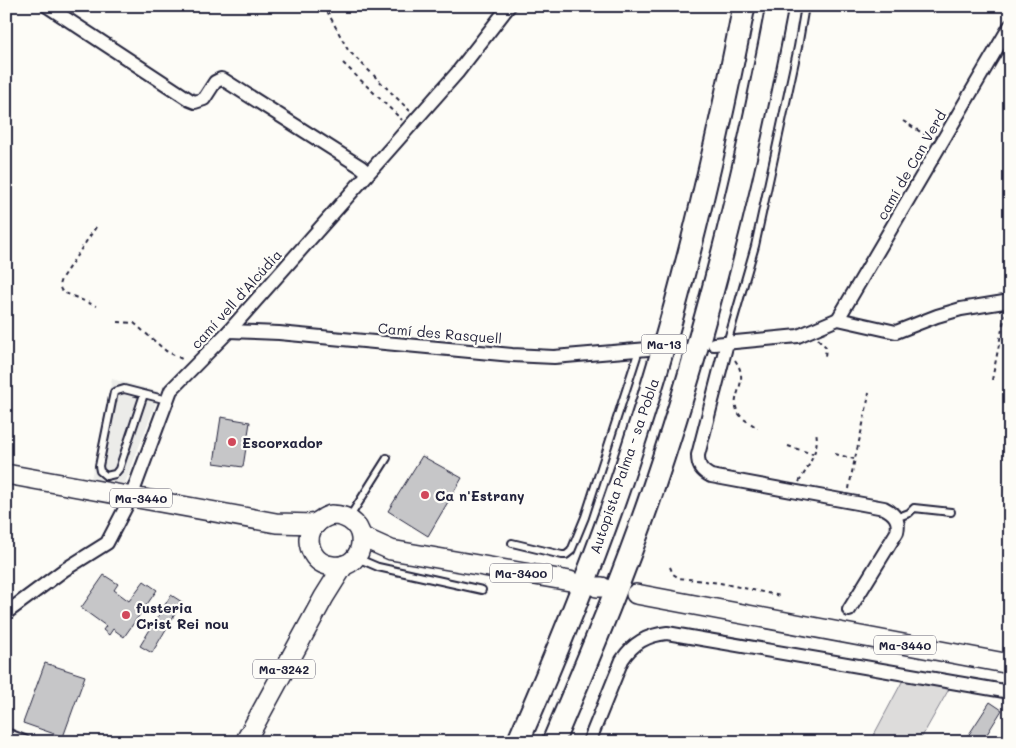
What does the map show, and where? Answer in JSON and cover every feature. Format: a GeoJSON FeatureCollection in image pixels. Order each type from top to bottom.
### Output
{"type":"FeatureCollection","features":[{"type":"Feature","properties":{"kind":"highway","name":"Autopista Palma - sa Pobla"},"geometry":{"type":"LineString","coordinates":[[518,742],[578,598],[615,499],[642,416],[677,299],[703,197],[744,6]]}},
{"type":"Feature","properties":{"kind":"highway","name":"Ma-13"},"geometry":{"type":"LineString","coordinates":[[554,742],[624,571],[654,487],[683,396],[732,219],[757,109],[777,6]]}},
{"type":"Feature","properties":{"kind":"main road","name":"Ma-3440"},"geometry":{"type":"LineString","coordinates":[[6,474],[281,523],[313,532]]}},
{"type":"Feature","properties":{"kind":"main road"},"geometry":{"type":"LineString","coordinates":[[324,597],[320,562],[314,556],[313,532],[323,518],[331,515],[340,515],[349,518],[355,523],[355,553]]}},
{"type":"Feature","properties":{"kind":"main road","name":"Ma-3400"},"geometry":{"type":"LineString","coordinates":[[320,562],[336,567],[355,553],[391,550],[570,582]]}},
{"type":"Feature","properties":{"kind":"main road","name":"Ma-3242"},"geometry":{"type":"LineString","coordinates":[[245,742],[324,597],[355,553]]}},
{"type":"Feature","properties":{"kind":"main road","name":"Ma-3440"},"geometry":{"type":"LineString","coordinates":[[636,594],[1010,664]]}},
{"type":"Feature","properties":{"kind":"street"},"geometry":{"type":"LineString","coordinates":[[47,6],[190,100],[195,102],[204,99],[215,82],[221,78],[368,173]]}},
{"type":"Feature","properties":{"kind":"street","name":"camí vell d'Alcúdia"},"geometry":{"type":"LineString","coordinates":[[6,613],[64,570],[107,543],[131,497],[171,390],[229,331],[413,122],[456,73],[509,6]]}},
{"type":"Feature","properties":{"kind":"street","name":"camí de Can Verd"},"geometry":{"type":"LineString","coordinates":[[838,319],[1010,26]]}},
{"type":"Feature","properties":{"kind":"street"},"geometry":{"type":"LineString","coordinates":[[849,610],[897,532],[896,518],[890,511],[884,508],[711,476],[705,473],[699,465],[698,455],[722,345],[788,338],[807,333],[838,319],[896,332],[954,310],[1008,302]]}},
{"type":"Feature","properties":{"kind":"street","name":"Camí des Rasquell"},"geometry":{"type":"LineString","coordinates":[[229,331],[280,333],[512,355],[554,357],[643,350]]}},
{"type":"Feature","properties":{"kind":"street"},"geometry":{"type":"LineString","coordinates":[[589,742],[622,660],[641,640],[658,634],[677,633],[1010,692]]}},
{"type":"Feature","properties":{"kind":"street"},"geometry":{"type":"LineString","coordinates":[[6,736],[24,742]]}},
{"type":"Feature","properties":{"kind":"lane"},"geometry":{"type":"LineString","coordinates":[[722,345],[755,246],[798,47],[805,6]]}},
{"type":"Feature","properties":{"kind":"lane"},"geometry":{"type":"LineString","coordinates":[[512,543],[562,555],[566,555],[571,551],[643,350]]}},
{"type":"Feature","properties":{"kind":"lane"},"geometry":{"type":"LineString","coordinates":[[144,394],[119,469],[115,474],[106,476],[100,471],[99,466],[114,392],[124,389],[144,394],[167,400]]}},
{"type":"Feature","properties":{"kind":"lane"},"geometry":{"type":"LineString","coordinates":[[349,518],[387,458]]}},
{"type":"Feature","properties":{"kind":"lane"},"geometry":{"type":"LineString","coordinates":[[896,518],[909,514],[914,508],[951,512]]}},
{"type":"Feature","properties":{"kind":"lane"},"geometry":{"type":"LineString","coordinates":[[355,553],[378,567],[482,590]]}},
{"type":"Feature","properties":{"kind":"path"},"geometry":{"type":"LineString","coordinates":[[327,11],[348,50],[413,122]]}},
{"type":"Feature","properties":{"kind":"path"},"geometry":{"type":"LineString","coordinates":[[343,63],[413,122]]}},
{"type":"Feature","properties":{"kind":"path"},"geometry":{"type":"LineString","coordinates":[[903,121],[940,144]]}},
{"type":"Feature","properties":{"kind":"path"},"geometry":{"type":"LineString","coordinates":[[96,227],[61,279],[59,285],[63,292],[96,306]]}},
{"type":"Feature","properties":{"kind":"path"},"geometry":{"type":"LineString","coordinates":[[992,380],[1008,302]]}},
{"type":"Feature","properties":{"kind":"path"},"geometry":{"type":"LineString","coordinates":[[118,322],[134,323],[166,351],[195,366]]}},
{"type":"Feature","properties":{"kind":"path"},"geometry":{"type":"LineString","coordinates":[[807,333],[824,344],[827,350],[825,358]]}},
{"type":"Feature","properties":{"kind":"path"},"geometry":{"type":"LineString","coordinates":[[722,345],[739,366],[742,376],[741,387],[736,400],[738,412],[758,428]]}},
{"type":"Feature","properties":{"kind":"path"},"geometry":{"type":"LineString","coordinates":[[847,502],[854,459],[864,427],[869,393]]}},
{"type":"Feature","properties":{"kind":"path"},"geometry":{"type":"LineString","coordinates":[[793,492],[817,446],[816,432]]}},
{"type":"Feature","properties":{"kind":"path"},"geometry":{"type":"LineString","coordinates":[[788,446],[813,454]]}},
{"type":"Feature","properties":{"kind":"path"},"geometry":{"type":"LineString","coordinates":[[835,454],[854,459]]}},
{"type":"Feature","properties":{"kind":"path"},"geometry":{"type":"LineString","coordinates":[[670,567],[673,574],[678,578],[720,583],[781,596]]}},
{"type":"Feature","properties":{"kind":"shaded area"},"geometry":{"type":"Polygon","coordinates":[[[112,379],[160,392],[124,486],[91,479],[112,379]]]}},
{"type":"Feature","properties":{"kind":"shaded area"},"geometry":{"type":"Polygon","coordinates":[[[903,680],[949,689],[919,742],[870,742],[903,680]]]}},
{"type":"Feature","properties":{"kind":"building","name":"Escorxador"},"geometry":{"type":"Polygon","coordinates":[[[221,417],[250,422],[243,467],[214,463],[221,417]]]}},
{"type":"Feature","properties":{"kind":"building","name":"Ca n'Estrany"},"geometry":{"type":"Polygon","coordinates":[[[422,456],[462,478],[428,536],[388,511],[422,456]]]}},
{"type":"Feature","properties":{"kind":"building"},"geometry":{"type":"Polygon","coordinates":[[[104,575],[118,584],[114,590],[129,601],[144,581],[157,590],[124,637],[113,629],[109,635],[103,630],[106,626],[81,608],[104,575]]]}},
{"type":"Feature","properties":{"kind":"building"},"geometry":{"type":"Polygon","coordinates":[[[171,595],[182,602],[152,653],[140,646],[171,595]]]}},
{"type":"Feature","properties":{"kind":"building"},"geometry":{"type":"Polygon","coordinates":[[[45,663],[85,676],[63,737],[23,723],[45,663]]]}},
{"type":"Feature","properties":{"kind":"building"},"geometry":{"type":"Polygon","coordinates":[[[990,702],[1002,710],[982,742],[964,742],[990,702]]]}},
{"type":"Feature","properties":{"kind":"tunnel"},"geometry":{"type":"LineString","coordinates":[[659,349],[701,345]]}},
{"type":"Feature","properties":{"kind":"place","name":"Escorxador"},"geometry":{"type":"Point","coordinates":[232,442]}},
{"type":"Feature","properties":{"kind":"place","name":"Ca n'Estrany"},"geometry":{"type":"Point","coordinates":[425,495]}},
{"type":"Feature","properties":{"kind":"place","name":"fusteria Crist Rei nou"},"geometry":{"type":"Point","coordinates":[126,615]}}]}
